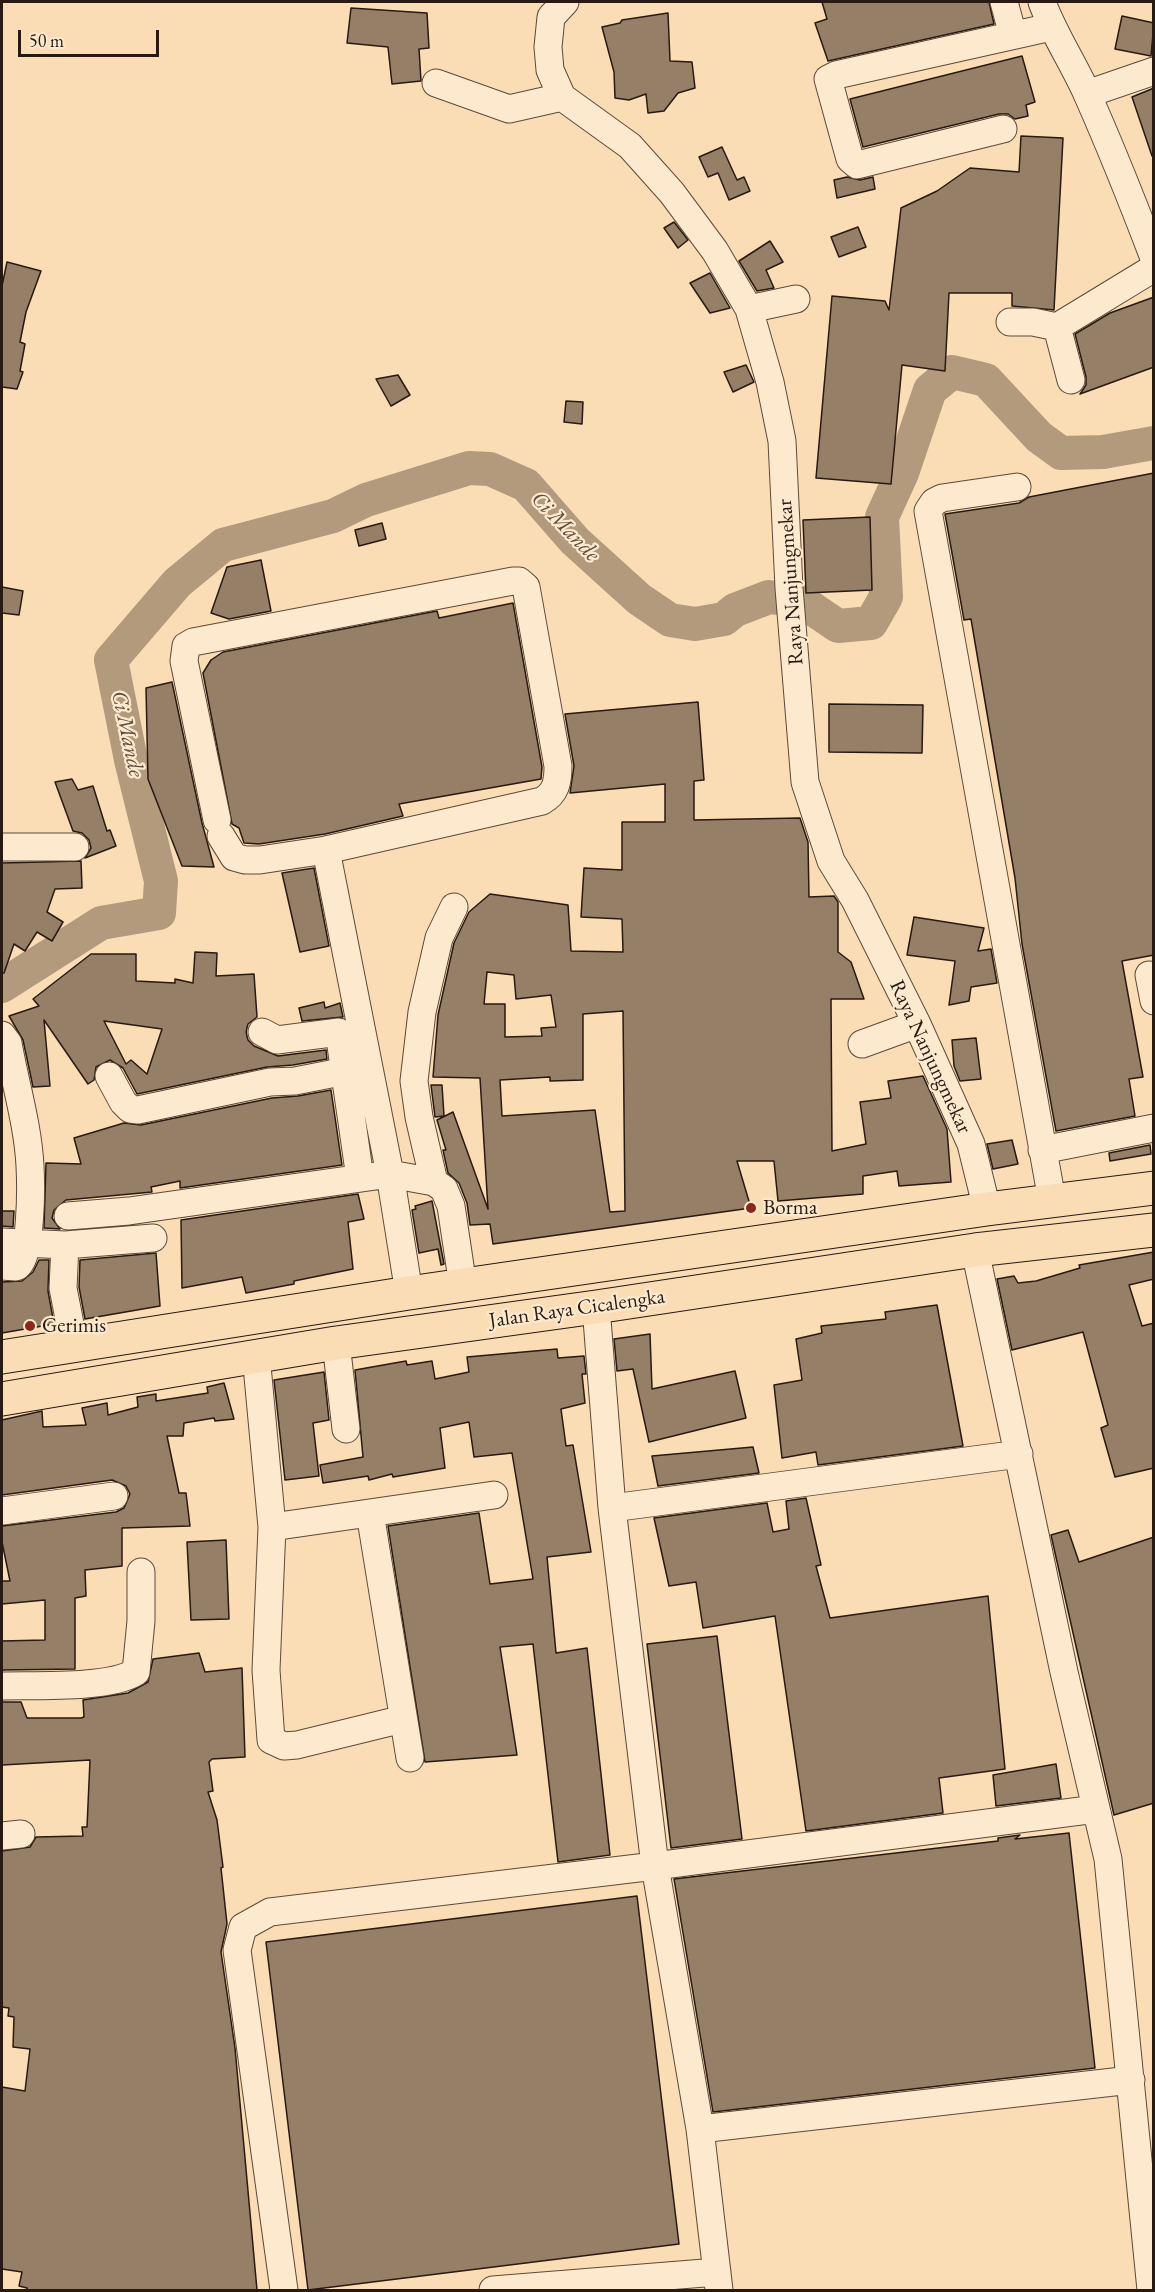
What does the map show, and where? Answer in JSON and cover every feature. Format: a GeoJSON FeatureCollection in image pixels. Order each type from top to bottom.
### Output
{"type":"FeatureCollection","features":[{"type":"Feature","properties":{"kind":"highway","name":"Jalan Raya Cicalengka"},"geometry":{"type":"LineString","coordinates":[[2,1357],[409,1293],[987,1209],[1154,1188]]}},
{"type":"Feature","properties":{"kind":"highway","name":"Jalan Raya Cicalengka"},"geometry":{"type":"LineString","coordinates":[[2,1399],[336,1343],[597,1307],[975,1250],[1154,1230]]}},
{"type":"Feature","properties":{"kind":"street"},"geometry":{"type":"LineString","coordinates":[[436,83],[509,109],[562,97],[550,70],[548,47],[552,17],[565,2]]}},
{"type":"Feature","properties":{"kind":"street"},"geometry":{"type":"LineString","coordinates":[[1004,2],[1013,35]]}},
{"type":"Feature","properties":{"kind":"street"},"geometry":{"type":"LineString","coordinates":[[1042,2],[1052,27],[1087,94],[1123,176],[1154,258]]}},
{"type":"Feature","properties":{"kind":"street"},"geometry":{"type":"LineString","coordinates":[[1003,129],[857,165],[852,163],[848,153],[828,79],[836,75],[1052,27]]}},
{"type":"Feature","properties":{"kind":"street"},"geometry":{"type":"LineString","coordinates":[[1087,94],[1154,71]]}},
{"type":"Feature","properties":{"kind":"street","name":"Raya Nanjungmekar"},"geometry":{"type":"LineString","coordinates":[[562,97],[630,146],[672,193],[715,251],[749,309],[770,382],[782,441],[789,588],[805,782],[831,861],[855,900],[917,1024],[971,1144],[987,1209]]}},
{"type":"Feature","properties":{"kind":"street"},"geometry":{"type":"LineString","coordinates":[[1010,322],[1034,322],[1057,327],[1154,268]]}},
{"type":"Feature","properties":{"kind":"street"},"geometry":{"type":"LineString","coordinates":[[749,309],[796,299]]}},
{"type":"Feature","properties":{"kind":"street"},"geometry":{"type":"LineString","coordinates":[[1057,327],[1071,380]]}},
{"type":"Feature","properties":{"kind":"street"},"geometry":{"type":"LineString","coordinates":[[1017,487],[942,498],[934,502],[928,512],[1052,1200]]}},
{"type":"Feature","properties":{"kind":"street"},"geometry":{"type":"LineString","coordinates":[[513,581],[523,583],[528,593],[558,766],[558,779],[550,796],[542,801],[326,850],[245,860],[234,857],[219,828],[184,661],[186,646],[193,642],[513,581]]}},
{"type":"Feature","properties":{"kind":"street"},"geometry":{"type":"LineString","coordinates":[[2,847],[75,848]]}},
{"type":"Feature","properties":{"kind":"street"},"geometry":{"type":"LineString","coordinates":[[326,850],[390,1174],[409,1293]]}},
{"type":"Feature","properties":{"kind":"street"},"geometry":{"type":"LineString","coordinates":[[434,1182],[419,1117],[414,1081],[423,1012],[439,938],[454,907]]}},
{"type":"Feature","properties":{"kind":"street"},"geometry":{"type":"LineString","coordinates":[[862,1044],[917,1024]]}},
{"type":"Feature","properties":{"kind":"street"},"geometry":{"type":"LineString","coordinates":[[262,1032],[277,1040],[339,1032],[360,1178]]}},
{"type":"Feature","properties":{"kind":"street"},"geometry":{"type":"LineString","coordinates":[[2,1035],[8,1043],[30,1165],[14,1243],[23,1260],[19,1266],[2,1266]]}},
{"type":"Feature","properties":{"kind":"street"},"geometry":{"type":"LineString","coordinates":[[110,1076],[123,1102],[130,1109],[138,1110],[270,1082],[295,1081],[346,1071]]}},
{"type":"Feature","properties":{"kind":"street"},"geometry":{"type":"LineString","coordinates":[[1042,1150],[1154,1128]]}},
{"type":"Feature","properties":{"kind":"street"},"geometry":{"type":"LineString","coordinates":[[68,1216],[140,1210],[390,1174],[434,1182],[444,1189],[451,1206],[463,1286]]}},
{"type":"Feature","properties":{"kind":"street"},"geometry":{"type":"LineString","coordinates":[[14,1243],[65,1245],[153,1238]]}},
{"type":"Feature","properties":{"kind":"street"},"geometry":{"type":"LineString","coordinates":[[65,1245],[63,1288],[74,1344]]}},
{"type":"Feature","properties":{"kind":"street"},"geometry":{"type":"LineString","coordinates":[[975,1250],[1108,1859],[1151,2290]]}},
{"type":"Feature","properties":{"kind":"street"},"geometry":{"type":"LineString","coordinates":[[493,2290],[718,2281],[700,2129],[655,1866],[612,1508],[597,1307]]}},
{"type":"Feature","properties":{"kind":"street"},"geometry":{"type":"LineString","coordinates":[[336,1343],[346,1429]]}},
{"type":"Feature","properties":{"kind":"street"},"geometry":{"type":"LineString","coordinates":[[256,1355],[272,1527],[266,1670],[271,1740],[284,1746],[297,1745],[403,1719]]}},
{"type":"Feature","properties":{"kind":"street"},"geometry":{"type":"LineString","coordinates":[[612,1508],[1019,1454]]}},
{"type":"Feature","properties":{"kind":"street"},"geometry":{"type":"LineString","coordinates":[[272,1527],[494,1495]]}},
{"type":"Feature","properties":{"kind":"street"},"geometry":{"type":"LineString","coordinates":[[2,1511],[114,1497]]}},
{"type":"Feature","properties":{"kind":"street"},"geometry":{"type":"LineString","coordinates":[[370,1513],[410,1758]]}},
{"type":"Feature","properties":{"kind":"street"},"geometry":{"type":"LineString","coordinates":[[2,1686],[74,1684],[100,1681],[136,1672],[141,1621],[141,1572]]}},
{"type":"Feature","properties":{"kind":"street"},"geometry":{"type":"LineString","coordinates":[[284,2290],[237,1950],[243,1927],[270,1912],[655,1866],[1096,1809]]}},
{"type":"Feature","properties":{"kind":"street"},"geometry":{"type":"LineString","coordinates":[[700,2129],[1131,2080]]}},
{"type":"Feature","properties":{"kind":"building"},"geometry":{"type":"Polygon","coordinates":[[[822,2],[989,2],[994,24],[828,61],[815,23],[827,19],[822,2]]]}},
{"type":"Feature","properties":{"kind":"building"},"geometry":{"type":"Polygon","coordinates":[[[351,8],[427,13],[429,48],[419,49],[421,81],[392,84],[388,47],[347,43],[351,8]]]}},
{"type":"Feature","properties":{"kind":"building"},"geometry":{"type":"Polygon","coordinates":[[[668,13],[670,61],[692,62],[695,88],[678,93],[664,111],[648,113],[646,94],[629,100],[615,98],[614,72],[602,27],[620,23],[622,20],[668,13]]]}},
{"type":"Feature","properties":{"kind":"building"},"geometry":{"type":"Polygon","coordinates":[[[1122,16],[1154,23],[1151,56],[1115,49],[1122,16]]]}},
{"type":"Feature","properties":{"kind":"building"},"geometry":{"type":"Polygon","coordinates":[[[1022,56],[1035,102],[1026,105],[1028,116],[1015,119],[1008,114],[999,114],[863,147],[850,99],[1022,56]]]}},
{"type":"Feature","properties":{"kind":"building"},"geometry":{"type":"Polygon","coordinates":[[[1154,88],[1154,156],[1152,156],[1132,97],[1154,88]]]}},
{"type":"Feature","properties":{"kind":"building"},"geometry":{"type":"Polygon","coordinates":[[[1021,136],[1063,138],[1054,310],[1012,306],[1012,293],[949,293],[945,371],[902,365],[891,484],[816,478],[832,296],[885,301],[889,310],[901,208],[937,191],[970,168],[1019,172],[1021,136]]]}},
{"type":"Feature","properties":{"kind":"building"},"geometry":{"type":"Polygon","coordinates":[[[722,147],[737,180],[744,177],[750,191],[729,200],[718,173],[708,177],[699,157],[722,147]]]}},
{"type":"Feature","properties":{"kind":"building"},"geometry":{"type":"Polygon","coordinates":[[[847,177],[860,180],[873,177],[875,189],[837,198],[834,180],[847,177]]]}},
{"type":"Feature","properties":{"kind":"building"},"geometry":{"type":"Polygon","coordinates":[[[674,222],[688,240],[678,248],[664,228],[674,222]]]}},
{"type":"Feature","properties":{"kind":"building"},"geometry":{"type":"Polygon","coordinates":[[[858,227],[866,247],[839,257],[831,237],[858,227]]]}},
{"type":"Feature","properties":{"kind":"building"},"geometry":{"type":"Polygon","coordinates":[[[770,241],[783,262],[766,270],[774,288],[757,291],[739,261],[770,241]]]}},
{"type":"Feature","properties":{"kind":"building"},"geometry":{"type":"Polygon","coordinates":[[[7,262],[41,271],[26,312],[20,342],[25,344],[20,371],[23,372],[17,389],[2,387],[2,286],[7,262]]]}},
{"type":"Feature","properties":{"kind":"building"},"geometry":{"type":"Polygon","coordinates":[[[710,273],[730,308],[710,313],[690,283],[710,273]]]}},
{"type":"Feature","properties":{"kind":"building"},"geometry":{"type":"Polygon","coordinates":[[[1154,297],[1154,367],[1080,394],[1086,385],[1086,377],[1075,334],[1110,313],[1154,297]]]}},
{"type":"Feature","properties":{"kind":"building"},"geometry":{"type":"Polygon","coordinates":[[[746,365],[754,382],[733,392],[724,372],[746,365]]]}},
{"type":"Feature","properties":{"kind":"building"},"geometry":{"type":"Polygon","coordinates":[[[398,375],[410,395],[391,406],[376,379],[398,375]]]}},
{"type":"Feature","properties":{"kind":"building"},"geometry":{"type":"Polygon","coordinates":[[[566,401],[583,402],[582,424],[564,422],[566,401]]]}},
{"type":"Feature","properties":{"kind":"building"},"geometry":{"type":"Polygon","coordinates":[[[1154,473],[1154,955],[1122,961],[1143,1077],[1129,1079],[1135,1116],[1056,1131],[1022,944],[1015,878],[971,619],[964,620],[945,514],[1019,503],[1029,497],[1154,473]]]}},
{"type":"Feature","properties":{"kind":"building"},"geometry":{"type":"Polygon","coordinates":[[[870,517],[872,590],[806,593],[803,520],[870,517]]]}},
{"type":"Feature","properties":{"kind":"building"},"geometry":{"type":"Polygon","coordinates":[[[382,523],[386,539],[359,546],[355,530],[382,523]]]}},
{"type":"Feature","properties":{"kind":"building"},"geometry":{"type":"Polygon","coordinates":[[[261,560],[271,611],[229,619],[211,613],[227,567],[261,560]]]}},
{"type":"Feature","properties":{"kind":"building"},"geometry":{"type":"Polygon","coordinates":[[[2,587],[23,591],[19,615],[2,613],[2,587]]]}},
{"type":"Feature","properties":{"kind":"building"},"geometry":{"type":"Polygon","coordinates":[[[513,603],[542,767],[541,779],[399,804],[403,816],[325,834],[259,844],[244,843],[239,828],[232,824],[203,673],[211,660],[223,652],[437,611],[439,618],[513,603]]]}},
{"type":"Feature","properties":{"kind":"building"},"geometry":{"type":"Polygon","coordinates":[[[172,682],[202,823],[214,867],[182,866],[148,779],[146,688],[172,682]]]}},
{"type":"Feature","properties":{"kind":"building"},"geometry":{"type":"Polygon","coordinates":[[[698,702],[704,780],[694,781],[694,820],[800,818],[808,842],[809,897],[834,896],[838,902],[838,952],[851,962],[864,999],[831,999],[832,1151],[866,1144],[860,1102],[891,1098],[888,1081],[923,1076],[947,1129],[951,1182],[899,1186],[897,1171],[863,1176],[863,1194],[778,1201],[774,1161],[737,1161],[751,1208],[493,1244],[490,1224],[470,1225],[467,1203],[459,1183],[448,1173],[443,1150],[446,1150],[437,1120],[453,1112],[488,1209],[480,1078],[433,1077],[438,1015],[454,943],[469,912],[490,894],[568,905],[571,951],[623,952],[622,919],[581,917],[584,868],[622,870],[622,822],[665,822],[665,784],[570,793],[574,766],[565,714],[698,702]],[[487,972],[484,1004],[505,1004],[505,1037],[542,1036],[541,1028],[556,1027],[551,995],[516,999],[514,975],[487,972]],[[623,1011],[583,1014],[583,1080],[550,1081],[550,1077],[500,1080],[502,1116],[595,1110],[610,1212],[625,1211],[623,1011]]]}},
{"type":"Feature","properties":{"kind":"building"},"geometry":{"type":"Polygon","coordinates":[[[829,704],[923,705],[922,753],[829,752],[829,704]]]}},
{"type":"Feature","properties":{"kind":"building"},"geometry":{"type":"Polygon","coordinates":[[[72,779],[78,790],[93,786],[107,831],[110,830],[116,846],[85,858],[91,848],[89,840],[82,833],[73,831],[55,782],[72,779]]]}},
{"type":"Feature","properties":{"kind":"building"},"geometry":{"type":"Polygon","coordinates":[[[81,861],[82,888],[55,889],[47,912],[63,922],[52,941],[37,932],[25,951],[14,944],[4,973],[2,973],[2,863],[81,861]]]}},
{"type":"Feature","properties":{"kind":"building"},"geometry":{"type":"Polygon","coordinates":[[[314,868],[329,946],[300,952],[282,873],[314,868]]]}},
{"type":"Feature","properties":{"kind":"building"},"geometry":{"type":"Polygon","coordinates":[[[914,917],[984,928],[978,951],[991,949],[997,983],[971,987],[969,1001],[949,1005],[955,961],[907,955],[914,917]]]}},
{"type":"Feature","properties":{"kind":"building"},"geometry":{"type":"Polygon","coordinates":[[[195,952],[217,953],[216,976],[254,974],[257,1017],[248,1024],[246,1032],[248,1040],[254,1046],[278,1056],[326,1050],[327,1059],[267,1067],[137,1094],[123,1068],[110,1060],[96,1067],[94,1080],[88,1084],[44,1020],[50,1086],[33,1087],[23,1040],[9,1016],[39,1006],[33,999],[91,954],[136,954],[136,981],[175,983],[175,979],[193,983],[195,952]],[[104,1021],[126,1064],[131,1060],[147,1074],[162,1029],[104,1021]]]}},
{"type":"Feature","properties":{"kind":"building"},"geometry":{"type":"Polygon","coordinates":[[[324,1002],[325,1008],[340,1003],[343,1017],[302,1021],[299,1008],[324,1002]]]}},
{"type":"Feature","properties":{"kind":"building"},"geometry":{"type":"Polygon","coordinates":[[[976,1038],[981,1079],[960,1081],[954,1066],[952,1040],[976,1038]]]}},
{"type":"Feature","properties":{"kind":"building"},"geometry":{"type":"Polygon","coordinates":[[[431,1085],[442,1085],[444,1116],[435,1117],[431,1085]]]}},
{"type":"Feature","properties":{"kind":"building"},"geometry":{"type":"Polygon","coordinates":[[[331,1090],[342,1165],[180,1188],[180,1181],[151,1187],[152,1192],[66,1200],[54,1210],[52,1218],[60,1229],[44,1228],[46,1163],[81,1164],[74,1138],[124,1123],[141,1125],[272,1098],[331,1090]]]}},
{"type":"Feature","properties":{"kind":"building"},"geometry":{"type":"Polygon","coordinates":[[[1012,1140],[1018,1164],[993,1169],[987,1144],[1012,1140]]]}},
{"type":"Feature","properties":{"kind":"building"},"geometry":{"type":"Polygon","coordinates":[[[1150,1145],[1151,1154],[1110,1161],[1109,1153],[1150,1145]]]}},
{"type":"Feature","properties":{"kind":"building"},"geometry":{"type":"Polygon","coordinates":[[[358,1194],[364,1219],[348,1222],[353,1269],[246,1293],[242,1277],[182,1288],[181,1220],[358,1194]]]}},
{"type":"Feature","properties":{"kind":"building"},"geometry":{"type":"Polygon","coordinates":[[[432,1201],[444,1264],[441,1265],[438,1249],[419,1253],[412,1210],[416,1209],[415,1206],[432,1201]]]}},
{"type":"Feature","properties":{"kind":"building"},"geometry":{"type":"Polygon","coordinates":[[[2,1211],[14,1211],[13,1227],[2,1226],[2,1211]]]}},
{"type":"Feature","properties":{"kind":"building"},"geometry":{"type":"Polygon","coordinates":[[[1154,1252],[1154,1279],[1129,1285],[1142,1326],[1154,1323],[1154,1468],[1115,1477],[1101,1428],[1108,1425],[1083,1332],[1012,1350],[997,1279],[1014,1276],[1018,1283],[1036,1281],[1080,1268],[1079,1265],[1154,1252]]]}},
{"type":"Feature","properties":{"kind":"building"},"geometry":{"type":"Polygon","coordinates":[[[156,1253],[160,1306],[85,1319],[79,1287],[80,1260],[156,1253]]]}},
{"type":"Feature","properties":{"kind":"building"},"geometry":{"type":"Polygon","coordinates":[[[39,1260],[49,1260],[48,1291],[54,1324],[2,1333],[2,1282],[22,1281],[33,1272],[39,1260]]]}},
{"type":"Feature","properties":{"kind":"building"},"geometry":{"type":"Polygon","coordinates":[[[937,1305],[963,1446],[818,1465],[816,1452],[782,1458],[774,1385],[802,1380],[796,1339],[822,1333],[821,1326],[886,1319],[885,1312],[937,1305]]]}},
{"type":"Feature","properties":{"kind":"building"},"geometry":{"type":"Polygon","coordinates":[[[650,1334],[652,1389],[735,1371],[746,1418],[649,1442],[633,1369],[617,1371],[614,1339],[650,1334]]]}},
{"type":"Feature","properties":{"kind":"building"},"geometry":{"type":"Polygon","coordinates":[[[557,1349],[558,1358],[584,1356],[586,1374],[582,1374],[585,1403],[561,1409],[566,1446],[573,1445],[591,1552],[547,1557],[556,1653],[587,1648],[610,1855],[558,1862],[533,1644],[500,1647],[517,1755],[425,1762],[388,1526],[479,1513],[490,1584],[533,1579],[512,1453],[474,1457],[469,1422],[440,1428],[445,1468],[393,1477],[392,1474],[369,1480],[368,1476],[323,1483],[320,1465],[363,1457],[355,1370],[406,1361],[407,1365],[432,1361],[435,1379],[469,1372],[467,1357],[557,1349]]]}},
{"type":"Feature","properties":{"kind":"building"},"geometry":{"type":"Polygon","coordinates":[[[324,1372],[329,1420],[313,1423],[319,1476],[285,1480],[274,1380],[324,1372]]]}},
{"type":"Feature","properties":{"kind":"building"},"geometry":{"type":"Polygon","coordinates":[[[224,1383],[234,1419],[215,1421],[214,1418],[184,1423],[183,1436],[167,1436],[179,1493],[186,1493],[190,1526],[122,1528],[122,1566],[85,1570],[86,1596],[75,1598],[75,1669],[2,1670],[2,1641],[45,1640],[45,1600],[2,1604],[2,1581],[10,1581],[2,1542],[2,1526],[116,1512],[124,1508],[130,1494],[126,1486],[112,1480],[2,1495],[2,1420],[42,1411],[43,1427],[86,1425],[82,1408],[107,1403],[108,1415],[138,1407],[137,1397],[156,1394],[156,1401],[208,1393],[207,1387],[224,1383]]]}},
{"type":"Feature","properties":{"kind":"building"},"geometry":{"type":"Polygon","coordinates":[[[753,1447],[759,1473],[658,1486],[652,1456],[753,1447]]]}},
{"type":"Feature","properties":{"kind":"building"},"geometry":{"type":"Polygon","coordinates":[[[806,1498],[821,1565],[816,1566],[830,1618],[988,1596],[1005,1769],[939,1778],[943,1813],[806,1831],[775,1616],[703,1628],[696,1582],[669,1586],[654,1518],[767,1503],[773,1532],[789,1529],[786,1501],[806,1498]]]}},
{"type":"Feature","properties":{"kind":"building"},"geometry":{"type":"Polygon","coordinates":[[[1068,1530],[1079,1562],[1154,1537],[1154,1803],[1114,1815],[1051,1535],[1068,1530]]]}},
{"type":"Feature","properties":{"kind":"building"},"geometry":{"type":"Polygon","coordinates":[[[226,1540],[229,1619],[191,1620],[187,1542],[226,1540]]]}},
{"type":"Feature","properties":{"kind":"building"},"geometry":{"type":"Polygon","coordinates":[[[717,1636],[742,1839],[671,1848],[647,1644],[717,1636]]]}},
{"type":"Feature","properties":{"kind":"building"},"geometry":{"type":"Polygon","coordinates":[[[199,1653],[205,1672],[242,1668],[245,1757],[212,1759],[209,1762],[213,1791],[208,1792],[217,1820],[223,1867],[221,1868],[227,1924],[221,1952],[235,2048],[257,2290],[27,2290],[19,2286],[22,2272],[2,2269],[2,2087],[25,2091],[30,2049],[13,2047],[14,2017],[8,2016],[9,2008],[2,2007],[2,1851],[30,1847],[36,1837],[83,1836],[82,1827],[87,1827],[90,1760],[2,1765],[2,1702],[21,1702],[27,1718],[81,1718],[84,1717],[83,1700],[128,1693],[148,1682],[153,1659],[199,1653]]]}},
{"type":"Feature","properties":{"kind":"building"},"geometry":{"type":"Polygon","coordinates":[[[1056,1764],[1061,1798],[996,1806],[993,1775],[1056,1764]]]}},
{"type":"Feature","properties":{"kind":"building"},"geometry":{"type":"Polygon","coordinates":[[[1069,1833],[1095,2068],[713,2112],[674,1879],[998,1841],[998,1838],[1020,1835],[1015,1839],[1069,1833]]]}},
{"type":"Feature","properties":{"kind":"building"},"geometry":{"type":"Polygon","coordinates":[[[637,1896],[679,2244],[308,2290],[266,1942],[637,1896]]]}},
{"type":"Feature","properties":{"kind":"waterway","name":"Ci Mande"},"geometry":{"type":"LineString","coordinates":[[2,986],[101,923],[159,913],[161,881],[131,760],[111,660],[177,583],[223,545],[333,516],[366,500],[469,468],[490,469],[526,485],[575,541],[639,599],[670,620],[695,624],[724,619],[735,610],[769,597],[801,601],[838,626],[871,623],[886,597],[882,517],[902,473],[930,390],[952,372],[986,380],[1039,437],[1061,453],[1103,452],[1154,443]]}},
{"type":"Feature","properties":{"kind":"place","name":"Borma"},"geometry":{"type":"Point","coordinates":[751,1208]}},
{"type":"Feature","properties":{"kind":"place","name":"Gerimis"},"geometry":{"type":"Point","coordinates":[30,1326]}}]}
